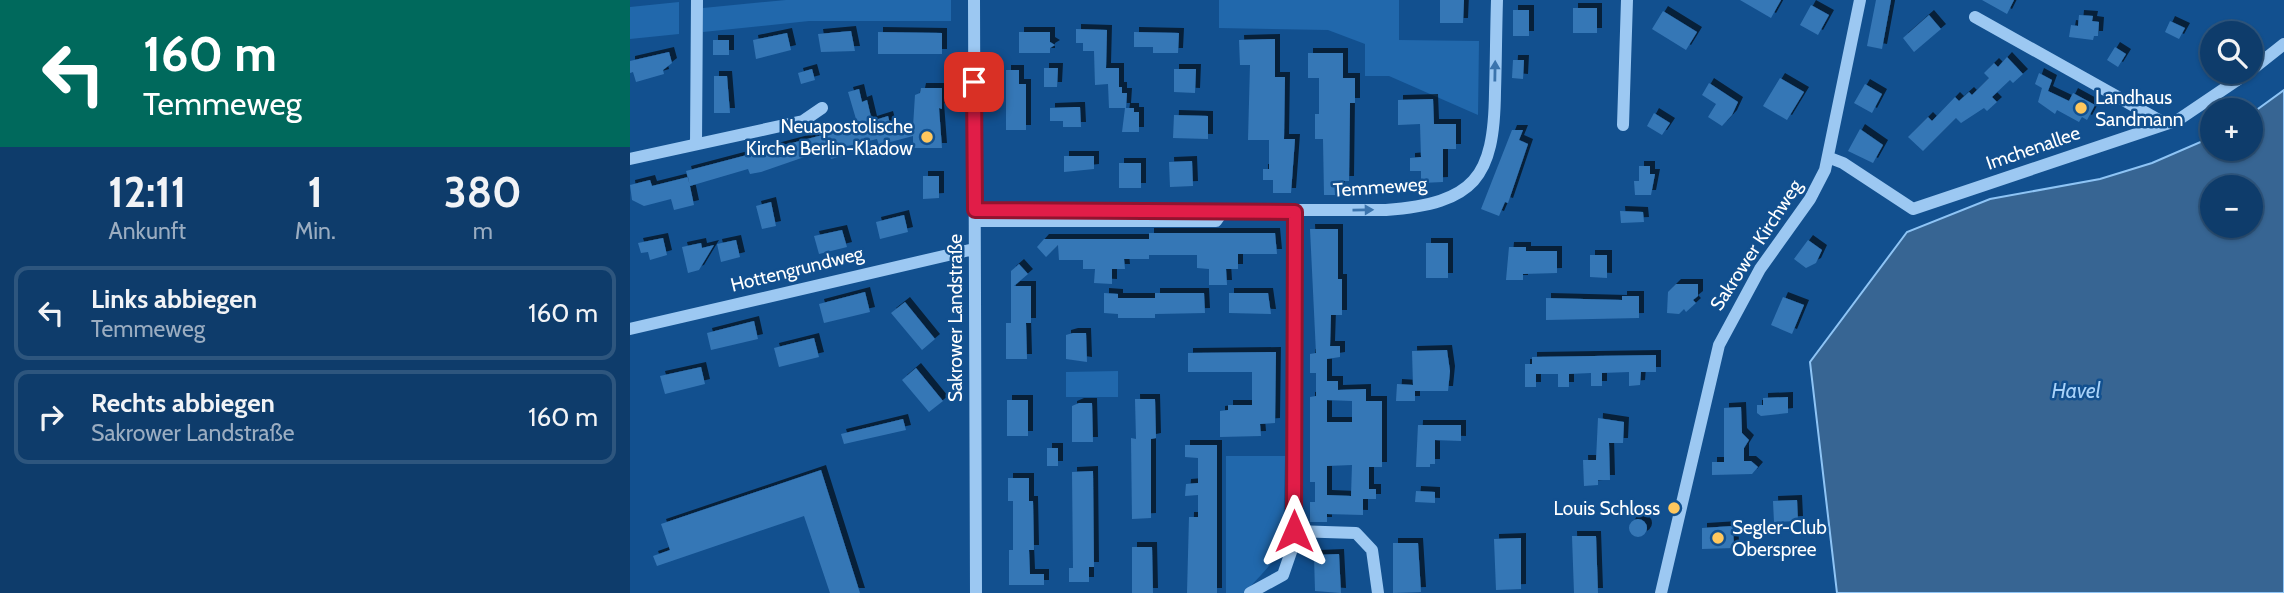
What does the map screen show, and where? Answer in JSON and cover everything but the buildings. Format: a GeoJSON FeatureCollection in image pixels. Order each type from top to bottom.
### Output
{"type":"FeatureCollection","features":[{"type":"Feature","properties":{"kind":"street"},"geometry":{"type":"LineString","coordinates":[[696,144],[697,0]]}},
{"type":"Feature","properties":{"kind":"street","name":"Sakrower Landstraße"},"geometry":{"type":"LineString","coordinates":[[974,0],[975,593]]}},
{"type":"Feature","properties":{"kind":"street","name":"Temmeweg"},"geometry":{"type":"LineString","coordinates":[[975,215],[1295,212],[1413,208],[1449,198],[1476,179],[1489,157],[1497,0]]}},
{"type":"Feature","properties":{"kind":"street"},"geometry":{"type":"LineString","coordinates":[[1623,125],[1627,0]]}},
{"type":"Feature","properties":{"kind":"street","name":"Sakrower Kirchweg"},"geometry":{"type":"LineString","coordinates":[[1661,593],[1722,337],[1760,269],[1810,199],[1829,158],[1860,0]]}},
{"type":"Feature","properties":{"kind":"street"},"geometry":{"type":"LineString","coordinates":[[1975,17],[2166,124]]}},
{"type":"Feature","properties":{"kind":"street","name":"Imchenallee"},"geometry":{"type":"LineString","coordinates":[[2263,61],[2284,44]]}},
{"type":"Feature","properties":{"kind":"street","name":"Imchenallee"},"geometry":{"type":"LineString","coordinates":[[1829,158],[1843,163],[1913,209],[2166,124],[2234,84]]}},
{"type":"Feature","properties":{"kind":"street"},"geometry":{"type":"LineString","coordinates":[[630,159],[803,121],[822,108]]}},
{"type":"Feature","properties":{"kind":"street"},"geometry":{"type":"LineString","coordinates":[[1250,593],[1283,575],[1292,549],[1295,212]]}},
{"type":"Feature","properties":{"kind":"street","name":"Hottengrundweg"},"geometry":{"type":"LineString","coordinates":[[630,329],[974,248]]}},
{"type":"Feature","properties":{"kind":"street"},"geometry":{"type":"LineString","coordinates":[[1294,531],[1356,533],[1372,550],[1378,593]]}},
{"type":"Feature","properties":{"kind":"shaded area"},"geometry":{"type":"Polygon","coordinates":[[[786,0],[951,0],[951,21],[809,21],[703,32],[703,8],[786,0]]]}},
{"type":"Feature","properties":{"kind":"shaded area"},"geometry":{"type":"Polygon","coordinates":[[[1219,0],[1399,0],[1399,40],[1479,41],[1478,115],[1389,76],[1365,76],[1365,44],[1328,30],[1219,28],[1219,0]]]}},
{"type":"Feature","properties":{"kind":"shaded area"},"geometry":{"type":"Polygon","coordinates":[[[679,2],[679,34],[630,39],[630,7],[679,2]]]}},
{"type":"Feature","properties":{"kind":"shaded area"},"geometry":{"type":"Polygon","coordinates":[[[1118,371],[1118,397],[1066,397],[1066,372],[1118,371]]]}},
{"type":"Feature","properties":{"kind":"shaded area"},"geometry":{"type":"Polygon","coordinates":[[[1226,456],[1285,456],[1283,546],[1271,564],[1244,593],[1226,593],[1226,456]]]}},
{"type":"Feature","properties":{"kind":"water","name":"Havel"},"geometry":{"type":"Polygon","coordinates":[[[2284,90],[2284,593],[1837,593],[1810,362],[1907,232],[1990,199],[2100,179],[2152,163],[2200,142],[2200,161],[2263,161],[2263,105],[2284,90]]]}},
{"type":"Feature","properties":{"kind":"place","name":"Landhaus Sandmann"},"geometry":{"type":"Point","coordinates":[2081,108]}},
{"type":"Feature","properties":{"kind":"place","name":"Neuapostolische Kirche Berlin-Kladow"},"geometry":{"type":"Point","coordinates":[927,137]}},
{"type":"Feature","properties":{"kind":"place","name":"Louis Schloss"},"geometry":{"type":"Point","coordinates":[1674,508]}},
{"type":"Feature","properties":{"kind":"place","name":"Segler-Club Oberspree"},"geometry":{"type":"Point","coordinates":[1718,538]}},
{"type":"Feature","properties":{"kind":"route"},"geometry":{"type":"LineString","coordinates":[[974,82],[975,210],[1295,212],[1294,531]]}}]}
